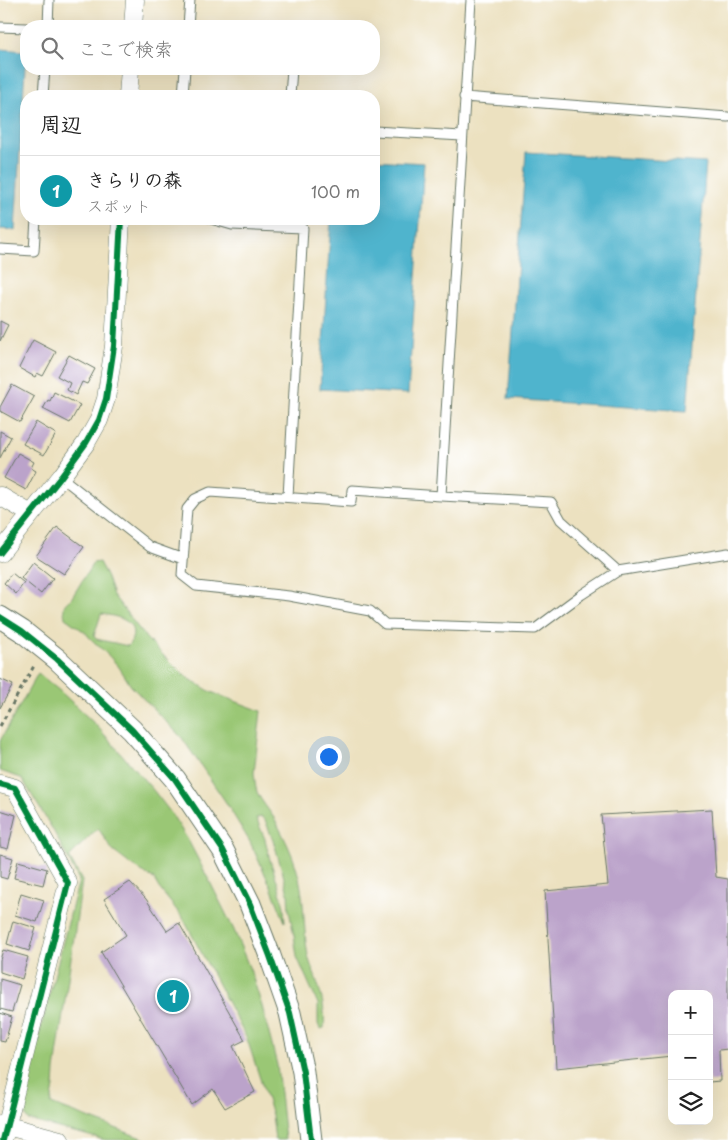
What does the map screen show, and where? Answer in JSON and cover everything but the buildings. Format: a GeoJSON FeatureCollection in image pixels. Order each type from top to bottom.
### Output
{"type":"FeatureCollection","features":[{"type":"Feature","properties":{"kind":"street"},"geometry":{"type":"LineString","coordinates":[[133,20],[135,0]]}},
{"type":"Feature","properties":{"kind":"street"},"geometry":{"type":"LineString","coordinates":[[128,90],[130,75]]}},
{"type":"Feature","properties":{"kind":"street"},"geometry":{"type":"LineString","coordinates":[[0,553],[61,477],[100,420],[106,399],[114,346],[121,225]]}},
{"type":"Feature","properties":{"kind":"street"},"geometry":{"type":"LineString","coordinates":[[0,496],[31,514]]}},
{"type":"Feature","properties":{"kind":"street"},"geometry":{"type":"LineString","coordinates":[[0,617],[22,631],[57,659],[132,730],[175,778],[223,850],[253,913],[290,1013],[303,1072],[311,1140]]}},
{"type":"Feature","properties":{"kind":"street"},"geometry":{"type":"LineString","coordinates":[[0,784],[15,788],[68,882],[3,1130],[60,1140]]}},
{"type":"Feature","properties":{"kind":"lane"},"geometry":{"type":"LineString","coordinates":[[48,20],[49,0]]}},
{"type":"Feature","properties":{"kind":"lane"},"geometry":{"type":"LineString","coordinates":[[188,20],[190,0]]}},
{"type":"Feature","properties":{"kind":"lane"},"geometry":{"type":"LineString","coordinates":[[441,496],[471,0]]}},
{"type":"Feature","properties":{"kind":"lane"},"geometry":{"type":"LineString","coordinates":[[0,27],[20,28]]}},
{"type":"Feature","properties":{"kind":"lane"},"geometry":{"type":"LineString","coordinates":[[43,90],[45,75]]}},
{"type":"Feature","properties":{"kind":"lane"},"geometry":{"type":"LineString","coordinates":[[183,90],[185,75]]}},
{"type":"Feature","properties":{"kind":"lane"},"geometry":{"type":"LineString","coordinates":[[290,90],[292,75]]}},
{"type":"Feature","properties":{"kind":"lane"},"geometry":{"type":"LineString","coordinates":[[464,97],[728,117]]}},
{"type":"Feature","properties":{"kind":"lane"},"geometry":{"type":"LineString","coordinates":[[380,131],[462,136]]}},
{"type":"Feature","properties":{"kind":"lane"},"geometry":{"type":"LineString","coordinates":[[0,249],[34,250],[36,225]]}},
{"type":"Feature","properties":{"kind":"lane"},"geometry":{"type":"LineString","coordinates":[[288,497],[303,228],[290,225]]}},
{"type":"Feature","properties":{"kind":"lane"},"geometry":{"type":"LineString","coordinates":[[61,477],[150,547],[183,558]]}},
{"type":"Feature","properties":{"kind":"lane"},"geometry":{"type":"LineString","coordinates":[[618,571],[561,520],[551,502],[352,490],[351,502],[210,492],[195,499],[187,509],[182,575],[196,586],[289,596],[370,611],[386,624],[535,629],[581,595],[618,571],[728,553]]}},
{"type":"Feature","properties":{"kind":"path"},"geometry":{"type":"LineString","coordinates":[[0,726],[34,666]]}},
{"type":"Feature","properties":{"kind":"green space"},"geometry":{"type":"Polygon","coordinates":[[[99,562],[113,595],[146,638],[174,666],[188,678],[211,692],[261,711],[254,773],[256,787],[257,792],[274,818],[286,842],[299,877],[308,954],[319,988],[324,1015],[324,1028],[320,1029],[318,1024],[318,1004],[297,957],[288,893],[266,822],[262,817],[256,818],[265,839],[278,884],[284,907],[285,922],[250,842],[225,801],[182,738],[131,686],[119,667],[109,656],[86,633],[65,618],[64,605],[71,599],[93,563],[99,562]],[[101,614],[94,636],[96,639],[128,646],[133,634],[129,624],[120,618],[101,614]]]}},
{"type":"Feature","properties":{"kind":"green space"},"geometry":{"type":"Polygon","coordinates":[[[38,673],[96,725],[154,791],[188,840],[234,930],[262,1006],[277,1065],[285,1140],[275,1140],[272,1115],[247,1039],[183,918],[153,878],[113,851],[98,828],[69,857],[82,881],[51,1104],[147,1140],[105,1140],[28,1120],[21,1105],[79,880],[53,830],[24,782],[21,778],[0,771],[0,741],[38,673]]]}},
{"type":"Feature","properties":{"kind":"water"},"geometry":{"type":"Polygon","coordinates":[[[0,49],[20,51],[20,75],[25,75],[24,90],[20,90],[20,149],[15,230],[0,229],[0,49]]]}},
{"type":"Feature","properties":{"kind":"water"},"geometry":{"type":"Polygon","coordinates":[[[526,152],[706,163],[687,411],[508,399],[526,152]]]}},
{"type":"Feature","properties":{"kind":"water"},"geometry":{"type":"Polygon","coordinates":[[[380,160],[424,163],[408,394],[320,389],[331,225],[380,225],[380,160]]]}},
{"type":"Feature","properties":{"kind":"cycle path"},"geometry":{"type":"LineString","coordinates":[[0,553],[61,477],[86,443],[99,420],[106,399],[114,346],[121,225]]}},
{"type":"Feature","properties":{"kind":"cycle path"},"geometry":{"type":"LineString","coordinates":[[0,617],[22,631],[57,659],[132,730],[175,779],[223,850],[250,904],[290,1013],[303,1072],[311,1140]]}},
{"type":"Feature","properties":{"kind":"cycle path"},"geometry":{"type":"LineString","coordinates":[[0,784],[15,788],[68,883],[3,1140]]}},
{"type":"Feature","properties":{"kind":"place","name":"きらりの森"},"geometry":{"type":"Point","coordinates":[173,996]}}]}
